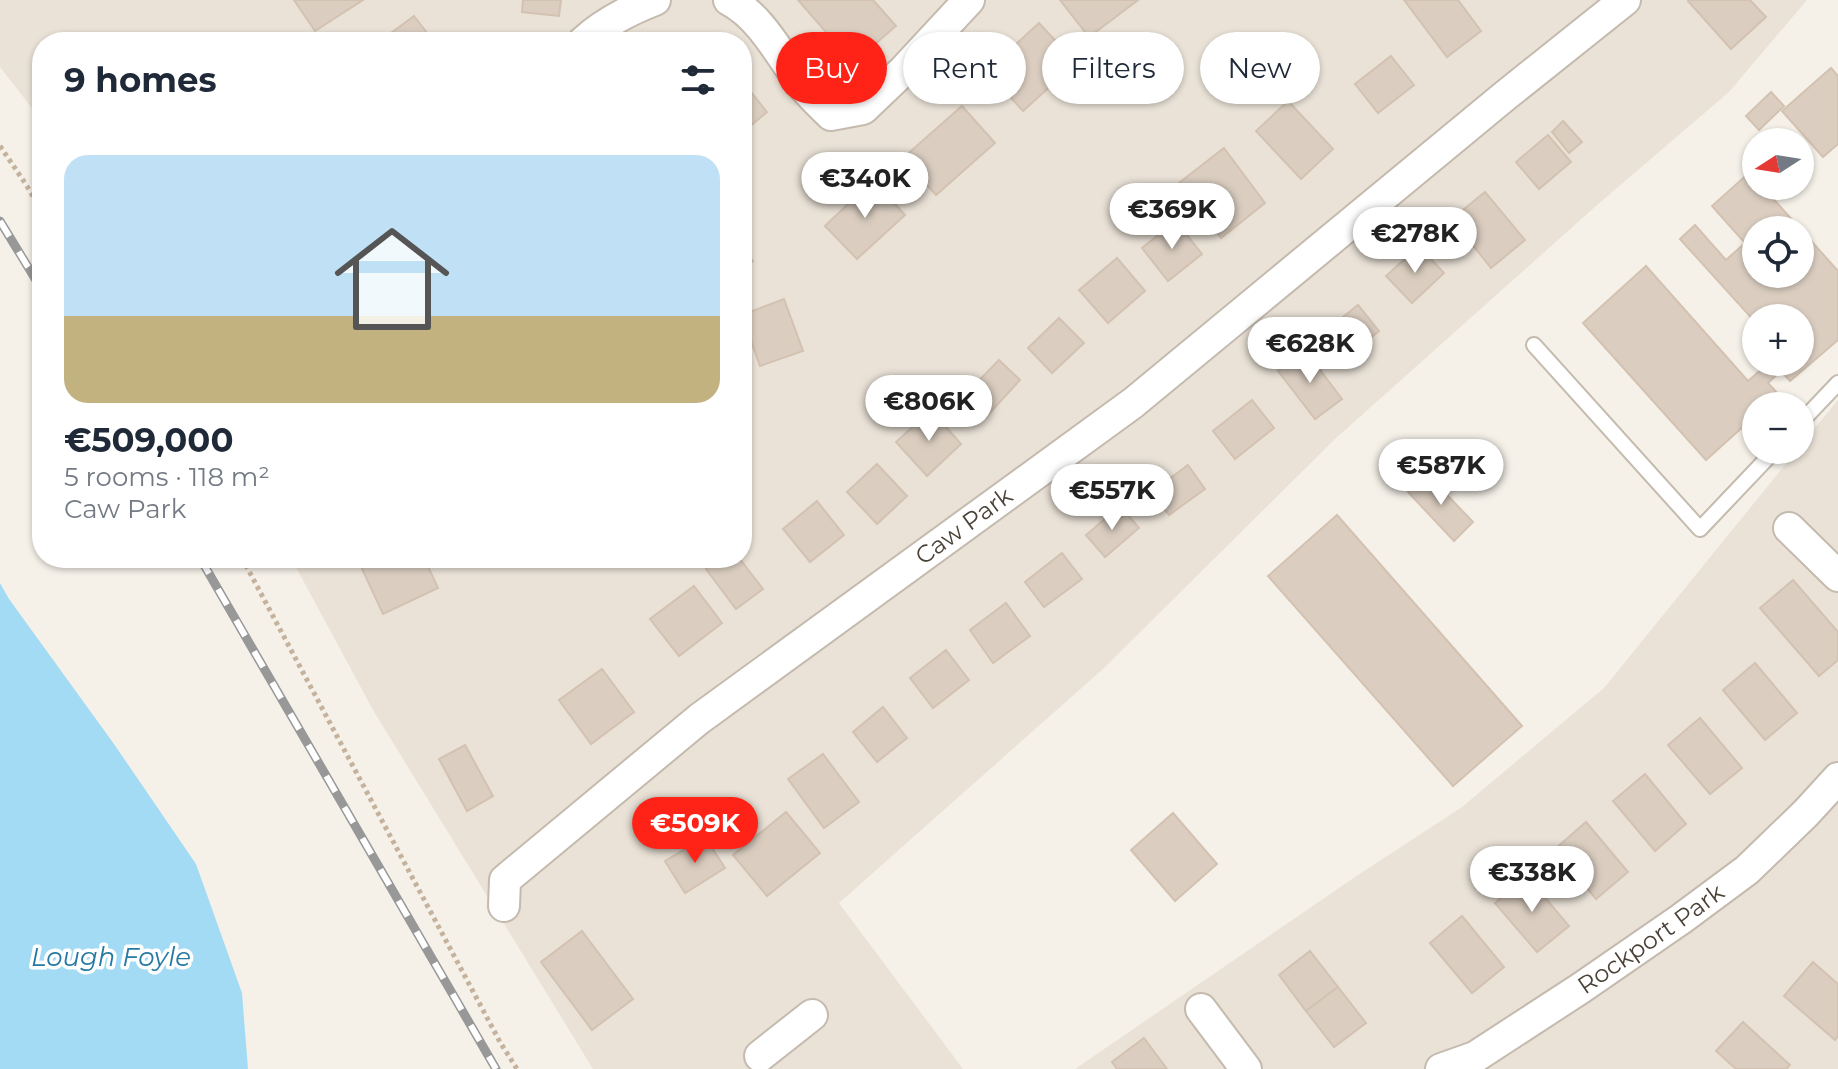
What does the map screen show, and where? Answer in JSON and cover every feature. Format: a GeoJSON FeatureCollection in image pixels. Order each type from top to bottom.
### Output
{"type":"FeatureCollection","features":[{"type":"Feature","properties":{"kind":"street"},"geometry":{"type":"LineString","coordinates":[[595,32],[636,7],[655,0]]}},
{"type":"Feature","properties":{"kind":"street"},"geometry":{"type":"LineString","coordinates":[[729,0],[764,32],[804,87],[831,115],[863,109],[969,0]]}},
{"type":"Feature","properties":{"kind":"street","name":"Caw Park"},"geometry":{"type":"LineString","coordinates":[[504,906],[505,880],[699,719],[1133,403],[1625,0]]}},
{"type":"Feature","properties":{"kind":"street"},"geometry":{"type":"LineString","coordinates":[[1789,528],[1838,576]]}},
{"type":"Feature","properties":{"kind":"street","name":"Rockport Park"},"geometry":{"type":"LineString","coordinates":[[1441,1069],[1475,1057],[1681,919],[1747,870],[1838,778]]}},
{"type":"Feature","properties":{"kind":"street"},"geometry":{"type":"LineString","coordinates":[[1201,1009],[1246,1069]]}},
{"type":"Feature","properties":{"kind":"street"},"geometry":{"type":"LineString","coordinates":[[758,1053],[812,1015]]}},
{"type":"Feature","properties":{"kind":"lane"},"geometry":{"type":"LineString","coordinates":[[1534,345],[1700,529],[1762,464]]}},
{"type":"Feature","properties":{"kind":"lane"},"geometry":{"type":"LineString","coordinates":[[1814,408],[1838,383]]}},
{"type":"Feature","properties":{"kind":"path"},"geometry":{"type":"LineString","coordinates":[[0,146],[32,195]]}},
{"type":"Feature","properties":{"kind":"path"},"geometry":{"type":"LineString","coordinates":[[247,568],[517,1069]]}},
{"type":"Feature","properties":{"kind":"shaded area"},"geometry":{"type":"Polygon","coordinates":[[[0,0],[1807,0],[1729,92],[1335,439],[1103,669],[839,903],[963,1069],[593,1069],[373,710],[296,568],[752,568],[752,32],[32,32],[32,108],[0,67],[0,0]]]}},
{"type":"Feature","properties":{"kind":"shaded area"},"geometry":{"type":"Polygon","coordinates":[[[1838,400],[1838,1069],[1075,1069],[1462,807],[1604,688],[1786,464],[1814,464],[1814,429],[1838,400]]]}},
{"type":"Feature","properties":{"kind":"water","name":"Lough Foyle"},"geometry":{"type":"Polygon","coordinates":[[[0,583],[196,864],[242,993],[248,1069],[0,1069],[0,583]]]}},
{"type":"Feature","properties":{"kind":"building"},"geometry":{"type":"Polygon","coordinates":[[[294,0],[363,0],[315,31],[294,0]]]}},
{"type":"Feature","properties":{"kind":"building"},"geometry":{"type":"Polygon","coordinates":[[[523,0],[561,0],[559,16],[522,12],[523,0]]]}},
{"type":"Feature","properties":{"kind":"building"},"geometry":{"type":"Polygon","coordinates":[[[798,0],[873,0],[896,26],[887,34],[826,32],[798,0]]]}},
{"type":"Feature","properties":{"kind":"building"},"geometry":{"type":"Polygon","coordinates":[[[1060,0],[1138,0],[1096,32],[1085,32],[1060,0]]]}},
{"type":"Feature","properties":{"kind":"building"},"geometry":{"type":"Polygon","coordinates":[[[1404,0],[1458,0],[1481,31],[1447,57],[1404,0]]]}},
{"type":"Feature","properties":{"kind":"building"},"geometry":{"type":"Polygon","coordinates":[[[1689,0],[1750,0],[1766,17],[1731,49],[1689,0]]]}},
{"type":"Feature","properties":{"kind":"building"},"geometry":{"type":"Polygon","coordinates":[[[414,16],[426,32],[392,32],[414,16]]]}},
{"type":"Feature","properties":{"kind":"building"},"geometry":{"type":"Polygon","coordinates":[[[1039,23],[1047,32],[1042,32],[1042,94],[1023,111],[1017,104],[1026,104],[1026,35],[1039,23]]]}},
{"type":"Feature","properties":{"kind":"building"},"geometry":{"type":"Polygon","coordinates":[[[1391,56],[1414,85],[1378,113],[1355,84],[1391,56]]]}},
{"type":"Feature","properties":{"kind":"building"},"geometry":{"type":"Polygon","coordinates":[[[1831,68],[1838,76],[1838,144],[1823,157],[1814,147],[1814,128],[1797,128],[1782,111],[1831,68]]]}},
{"type":"Feature","properties":{"kind":"building"},"geometry":{"type":"Polygon","coordinates":[[[1771,92],[1784,106],[1761,128],[1757,128],[1746,116],[1771,92]]]}},
{"type":"Feature","properties":{"kind":"building"},"geometry":{"type":"Polygon","coordinates":[[[752,93],[767,112],[752,125],[752,93]]]}},
{"type":"Feature","properties":{"kind":"building"},"geometry":{"type":"Polygon","coordinates":[[[1285,104],[1291,104],[1333,149],[1301,179],[1256,131],[1285,104]]]}},
{"type":"Feature","properties":{"kind":"building"},"geometry":{"type":"Polygon","coordinates":[[[962,106],[995,143],[936,195],[903,158],[962,106]]]}},
{"type":"Feature","properties":{"kind":"building"},"geometry":{"type":"Polygon","coordinates":[[[1563,121],[1582,142],[1569,153],[1552,132],[1563,121]]]}},
{"type":"Feature","properties":{"kind":"building"},"geometry":{"type":"Polygon","coordinates":[[[1548,135],[1571,162],[1539,189],[1516,162],[1548,135]]]}},
{"type":"Feature","properties":{"kind":"building"},"geometry":{"type":"Polygon","coordinates":[[[1224,148],[1265,203],[1221,238],[1179,183],[1224,148]]]}},
{"type":"Feature","properties":{"kind":"building"},"geometry":{"type":"Polygon","coordinates":[[[1742,179],[1742,200],[1775,200],[1789,216],[1742,216],[1742,240],[1712,206],[1742,179]]]}},
{"type":"Feature","properties":{"kind":"building"},"geometry":{"type":"Polygon","coordinates":[[[873,180],[905,215],[857,259],[825,226],[873,180]]]}},
{"type":"Feature","properties":{"kind":"building"},"geometry":{"type":"Polygon","coordinates":[[[1485,192],[1525,240],[1491,268],[1452,219],[1485,192]]]}},
{"type":"Feature","properties":{"kind":"building"},"geometry":{"type":"Polygon","coordinates":[[[1176,221],[1202,254],[1168,281],[1142,248],[1176,221]]]}},
{"type":"Feature","properties":{"kind":"building"},"geometry":{"type":"Polygon","coordinates":[[[1695,225],[1726,260],[1742,246],[1742,288],[1814,288],[1814,244],[1838,271],[1838,340],[1814,360],[1814,304],[1742,304],[1742,308],[1680,239],[1695,225]]]}},
{"type":"Feature","properties":{"kind":"building"},"geometry":{"type":"Polygon","coordinates":[[[1419,246],[1444,273],[1412,303],[1386,276],[1419,246]]]}},
{"type":"Feature","properties":{"kind":"building"},"geometry":{"type":"Polygon","coordinates":[[[1117,258],[1145,291],[1108,323],[1079,290],[1117,258]]]}},
{"type":"Feature","properties":{"kind":"building"},"geometry":{"type":"Polygon","coordinates":[[[1646,266],[1748,381],[1754,376],[1776,376],[1768,383],[1776,392],[1742,392],[1742,428],[1706,460],[1583,323],[1646,266]]]}},
{"type":"Feature","properties":{"kind":"building"},"geometry":{"type":"Polygon","coordinates":[[[784,299],[803,351],[760,366],[752,343],[752,311],[784,299]]]}},
{"type":"Feature","properties":{"kind":"building"},"geometry":{"type":"Polygon","coordinates":[[[1358,305],[1379,331],[1342,361],[1321,335],[1358,305]]]}},
{"type":"Feature","properties":{"kind":"building"},"geometry":{"type":"Polygon","coordinates":[[[1059,318],[1084,343],[1052,373],[1028,348],[1059,318]]]}},
{"type":"Feature","properties":{"kind":"building"},"geometry":{"type":"Polygon","coordinates":[[[1305,350],[1342,399],[1315,419],[1278,371],[1305,350]]]}},
{"type":"Feature","properties":{"kind":"building"},"geometry":{"type":"Polygon","coordinates":[[[999,360],[1020,380],[985,418],[963,397],[999,360]]]}},
{"type":"Feature","properties":{"kind":"building"},"geometry":{"type":"Polygon","coordinates":[[[1252,400],[1274,428],[1235,459],[1213,431],[1252,400]]]}},
{"type":"Feature","properties":{"kind":"building"},"geometry":{"type":"Polygon","coordinates":[[[931,410],[961,444],[927,476],[896,442],[931,410]]]}},
{"type":"Feature","properties":{"kind":"building"},"geometry":{"type":"Polygon","coordinates":[[[877,464],[907,496],[877,524],[847,492],[877,464]]]}},
{"type":"Feature","properties":{"kind":"building"},"geometry":{"type":"Polygon","coordinates":[[[1188,465],[1205,489],[1169,515],[1152,492],[1188,465]]]}},
{"type":"Feature","properties":{"kind":"building"},"geometry":{"type":"Polygon","coordinates":[[[1427,474],[1473,522],[1454,541],[1408,492],[1427,474]]]}},
{"type":"Feature","properties":{"kind":"building"},"geometry":{"type":"Polygon","coordinates":[[[817,501],[844,535],[810,562],[783,529],[817,501]]]}},
{"type":"Feature","properties":{"kind":"building"},"geometry":{"type":"Polygon","coordinates":[[[1120,506],[1139,528],[1105,557],[1086,535],[1120,506]]]}},
{"type":"Feature","properties":{"kind":"building"},"geometry":{"type":"Polygon","coordinates":[[[1337,515],[1522,726],[1453,786],[1268,576],[1337,515]]]}},
{"type":"Feature","properties":{"kind":"building"},"geometry":{"type":"Polygon","coordinates":[[[1062,553],[1082,579],[1044,607],[1025,582],[1062,553]]]}},
{"type":"Feature","properties":{"kind":"building"},"geometry":{"type":"Polygon","coordinates":[[[362,568],[429,568],[438,588],[383,614],[362,568]]]}},
{"type":"Feature","properties":{"kind":"building"},"geometry":{"type":"Polygon","coordinates":[[[747,568],[763,589],[736,609],[706,569],[747,568]]]}},
{"type":"Feature","properties":{"kind":"building"},"geometry":{"type":"Polygon","coordinates":[[[1793,580],[1838,632],[1838,660],[1819,676],[1760,608],[1793,580]]]}},
{"type":"Feature","properties":{"kind":"building"},"geometry":{"type":"Polygon","coordinates":[[[694,586],[722,623],[679,656],[650,619],[694,586]]]}},
{"type":"Feature","properties":{"kind":"building"},"geometry":{"type":"Polygon","coordinates":[[[1006,603],[1030,636],[993,663],[970,630],[1006,603]]]}},
{"type":"Feature","properties":{"kind":"building"},"geometry":{"type":"Polygon","coordinates":[[[946,650],[969,680],[933,708],[910,678],[946,650]]]}},
{"type":"Feature","properties":{"kind":"building"},"geometry":{"type":"Polygon","coordinates":[[[1755,663],[1797,713],[1765,740],[1723,690],[1755,663]]]}},
{"type":"Feature","properties":{"kind":"building"},"geometry":{"type":"Polygon","coordinates":[[[602,669],[634,712],[591,744],[559,700],[602,669]]]}},
{"type":"Feature","properties":{"kind":"building"},"geometry":{"type":"Polygon","coordinates":[[[883,707],[907,738],[877,762],[853,732],[883,707]]]}},
{"type":"Feature","properties":{"kind":"building"},"geometry":{"type":"Polygon","coordinates":[[[1700,718],[1742,768],[1710,794],[1668,745],[1700,718]]]}},
{"type":"Feature","properties":{"kind":"building"},"geometry":{"type":"Polygon","coordinates":[[[465,745],[493,796],[467,811],[439,759],[465,745]]]}},
{"type":"Feature","properties":{"kind":"building"},"geometry":{"type":"Polygon","coordinates":[[[823,754],[859,802],[824,828],[788,779],[823,754]]]}},
{"type":"Feature","properties":{"kind":"building"},"geometry":{"type":"Polygon","coordinates":[[[1645,774],[1686,824],[1655,851],[1613,801],[1645,774]]]}},
{"type":"Feature","properties":{"kind":"building"},"geometry":{"type":"Polygon","coordinates":[[[786,812],[820,853],[767,896],[733,855],[786,812]]]}},
{"type":"Feature","properties":{"kind":"building"},"geometry":{"type":"Polygon","coordinates":[[[1173,813],[1217,864],[1175,901],[1131,850],[1173,813]]]}},
{"type":"Feature","properties":{"kind":"building"},"geometry":{"type":"Polygon","coordinates":[[[1586,822],[1628,872],[1596,899],[1555,849],[1586,822]]]}},
{"type":"Feature","properties":{"kind":"building"},"geometry":{"type":"Polygon","coordinates":[[[705,837],[725,868],[685,893],[665,861],[705,837]]]}},
{"type":"Feature","properties":{"kind":"building"},"geometry":{"type":"Polygon","coordinates":[[[1527,876],[1569,926],[1537,952],[1495,903],[1527,876]]]}},
{"type":"Feature","properties":{"kind":"building"},"geometry":{"type":"Polygon","coordinates":[[[1462,916],[1504,967],[1472,993],[1430,943],[1462,916]]]}},
{"type":"Feature","properties":{"kind":"building"},"geometry":{"type":"Polygon","coordinates":[[[582,931],[633,999],[592,1030],[541,962],[582,931]]]}},
{"type":"Feature","properties":{"kind":"building"},"geometry":{"type":"Polygon","coordinates":[[[1310,951],[1338,987],[1306,1011],[1279,975],[1310,951]]]}},
{"type":"Feature","properties":{"kind":"building"},"geometry":{"type":"Polygon","coordinates":[[[1813,962],[1838,984],[1838,1036],[1835,1040],[1784,996],[1813,962]]]}},
{"type":"Feature","properties":{"kind":"building"},"geometry":{"type":"Polygon","coordinates":[[[1338,987],[1366,1023],[1334,1047],[1306,1011],[1338,987]]]}},
{"type":"Feature","properties":{"kind":"building"},"geometry":{"type":"Polygon","coordinates":[[[1743,1022],[1790,1065],[1786,1069],[1736,1069],[1716,1051],[1743,1022]]]}},
{"type":"Feature","properties":{"kind":"building"},"geometry":{"type":"Polygon","coordinates":[[[1144,1038],[1167,1069],[1117,1069],[1112,1062],[1144,1038]]]}},
{"type":"Feature","properties":{"kind":"railway"},"geometry":{"type":"LineString","coordinates":[[0,221],[32,274]]}},
{"type":"Feature","properties":{"kind":"railway"},"geometry":{"type":"LineString","coordinates":[[206,568],[496,1069]]}}]}
